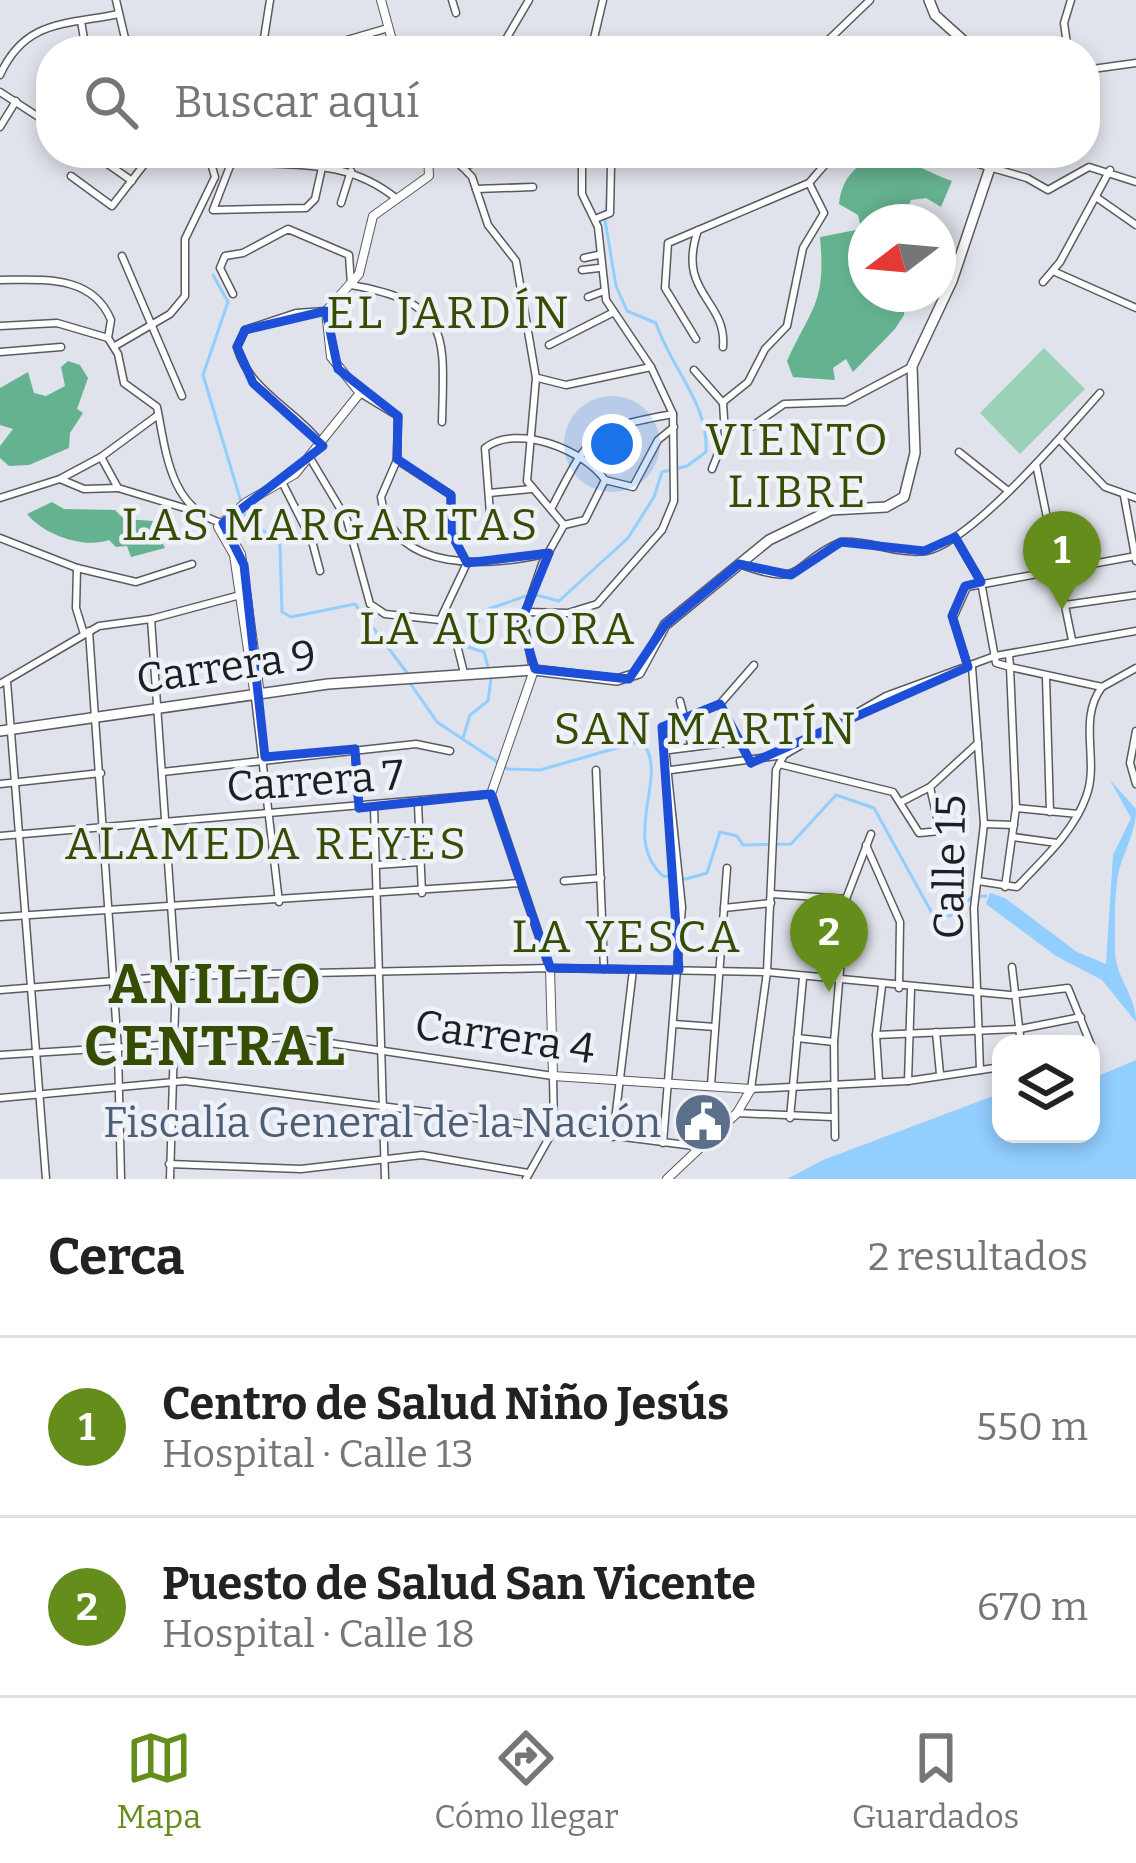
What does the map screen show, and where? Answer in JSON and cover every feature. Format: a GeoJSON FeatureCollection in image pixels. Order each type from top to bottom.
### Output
{"type":"FeatureCollection","features":[{"type":"Feature","properties":{"kind":"main road"},"geometry":{"type":"LineString","coordinates":[[929,0],[935,15],[958,36]]}},
{"type":"Feature","properties":{"kind":"main road"},"geometry":{"type":"LineString","coordinates":[[739,564],[783,532],[831,509],[900,502],[914,470],[912,366],[952,280],[990,168]]}},
{"type":"Feature","properties":{"kind":"main road","name":"Carrera 9"},"geometry":{"type":"LineString","coordinates":[[5,731],[409,678],[534,670],[629,679],[646,663],[665,625],[739,564]]}},
{"type":"Feature","properties":{"kind":"street"},"geometry":{"type":"LineString","coordinates":[[116,0],[124,36]]}},
{"type":"Feature","properties":{"kind":"street"},"geometry":{"type":"LineString","coordinates":[[264,36],[270,0]]}},
{"type":"Feature","properties":{"kind":"street"},"geometry":{"type":"LineString","coordinates":[[381,0],[390,36]]}},
{"type":"Feature","properties":{"kind":"street"},"geometry":{"type":"LineString","coordinates":[[452,0],[456,14]]}},
{"type":"Feature","properties":{"kind":"street"},"geometry":{"type":"LineString","coordinates":[[508,36],[529,0]]}},
{"type":"Feature","properties":{"kind":"street"},"geometry":{"type":"LineString","coordinates":[[595,36],[603,0]]}},
{"type":"Feature","properties":{"kind":"street"},"geometry":{"type":"LineString","coordinates":[[833,36],[870,0]]}},
{"type":"Feature","properties":{"kind":"street"},"geometry":{"type":"LineString","coordinates":[[1066,36],[1064,23],[1071,0]]}},
{"type":"Feature","properties":{"kind":"street"},"geometry":{"type":"LineString","coordinates":[[0,75],[18,41],[119,14]]}},
{"type":"Feature","properties":{"kind":"street"},"geometry":{"type":"LineString","coordinates":[[82,22],[84,36]]}},
{"type":"Feature","properties":{"kind":"street"},"geometry":{"type":"LineString","coordinates":[[361,36],[388,28]]}},
{"type":"Feature","properties":{"kind":"street"},"geometry":{"type":"LineString","coordinates":[[1100,68],[1136,63]]}},
{"type":"Feature","properties":{"kind":"street"},"geometry":{"type":"LineString","coordinates":[[0,92],[36,115]]}},
{"type":"Feature","properties":{"kind":"street"},"geometry":{"type":"LineString","coordinates":[[0,128],[16,101]]}},
{"type":"Feature","properties":{"kind":"street"},"geometry":{"type":"LineString","coordinates":[[114,168],[133,181]]}},
{"type":"Feature","properties":{"kind":"street"},"geometry":{"type":"LineString","coordinates":[[71,176],[112,206],[142,168]]}},
{"type":"Feature","properties":{"kind":"street"},"geometry":{"type":"LineString","coordinates":[[212,168],[215,177]]}},
{"type":"Feature","properties":{"kind":"street"},"geometry":{"type":"LineString","coordinates":[[115,346],[180,307],[185,296],[185,238],[215,177],[227,168]]}},
{"type":"Feature","properties":{"kind":"street"},"geometry":{"type":"LineString","coordinates":[[229,168],[213,210],[312,204],[321,168]]}},
{"type":"Feature","properties":{"kind":"street"},"geometry":{"type":"LineString","coordinates":[[340,168],[397,199]]}},
{"type":"Feature","properties":{"kind":"street"},"geometry":{"type":"LineString","coordinates":[[320,442],[299,416],[253,383],[237,347],[245,330],[296,313],[326,311],[351,285],[374,216],[429,176],[429,168]]}},
{"type":"Feature","properties":{"kind":"street"},"geometry":{"type":"LineString","coordinates":[[462,168],[476,189],[488,226],[514,255],[536,378],[526,477],[564,526]]}},
{"type":"Feature","properties":{"kind":"street"},"geometry":{"type":"LineString","coordinates":[[526,612],[568,614],[597,604],[662,530],[672,509],[676,478],[673,414],[651,367],[604,291],[596,219],[582,194],[582,168]]}},
{"type":"Feature","properties":{"kind":"street"},"geometry":{"type":"LineString","coordinates":[[596,219],[610,213],[611,168]]}},
{"type":"Feature","properties":{"kind":"street"},"geometry":{"type":"LineString","coordinates":[[696,339],[665,288],[665,258],[673,236],[809,183],[822,168]]}},
{"type":"Feature","properties":{"kind":"street"},"geometry":{"type":"LineString","coordinates":[[990,168],[1048,190],[1083,168]]}},
{"type":"Feature","properties":{"kind":"street"},"geometry":{"type":"LineString","coordinates":[[1093,168],[1136,182]]}},
{"type":"Feature","properties":{"kind":"street"},"geometry":{"type":"LineString","coordinates":[[1043,282],[1110,170]]}},
{"type":"Feature","properties":{"kind":"street"},"geometry":{"type":"LineString","coordinates":[[341,203],[351,171]]}},
{"type":"Feature","properties":{"kind":"street"},"geometry":{"type":"LineString","coordinates":[[723,404],[745,387],[765,349],[787,326],[803,248],[824,213],[809,183]]}},
{"type":"Feature","properties":{"kind":"street"},"geometry":{"type":"LineString","coordinates":[[476,189],[533,187]]}},
{"type":"Feature","properties":{"kind":"street"},"geometry":{"type":"LineString","coordinates":[[1096,197],[1136,225]]}},
{"type":"Feature","properties":{"kind":"street"},"geometry":{"type":"LineString","coordinates":[[233,294],[220,268],[225,256],[243,253],[289,230],[350,255],[364,254]]}},
{"type":"Feature","properties":{"kind":"street"},"geometry":{"type":"LineString","coordinates":[[698,230],[691,274],[722,326],[723,346]]}},
{"type":"Feature","properties":{"kind":"street"},"geometry":{"type":"LineString","coordinates":[[350,255],[351,285]]}},
{"type":"Feature","properties":{"kind":"street"},"geometry":{"type":"LineString","coordinates":[[584,258],[598,255]]}},
{"type":"Feature","properties":{"kind":"street"},"geometry":{"type":"LineString","coordinates":[[122,256],[182,396]]}},
{"type":"Feature","properties":{"kind":"street"},"geometry":{"type":"LineString","coordinates":[[583,269],[599,268]]}},
{"type":"Feature","properties":{"kind":"street"},"geometry":{"type":"LineString","coordinates":[[1053,271],[1136,308]]}},
{"type":"Feature","properties":{"kind":"street"},"geometry":{"type":"LineString","coordinates":[[0,280],[63,281],[92,292],[111,320],[108,338]]}},
{"type":"Feature","properties":{"kind":"street"},"geometry":{"type":"LineString","coordinates":[[351,285],[406,299],[434,327],[446,353],[442,422]]}},
{"type":"Feature","properties":{"kind":"street"},"geometry":{"type":"LineString","coordinates":[[588,296],[604,291]]}},
{"type":"Feature","properties":{"kind":"street"},"geometry":{"type":"LineString","coordinates":[[326,311],[332,357],[360,393],[398,416],[397,460],[381,491],[389,524],[411,545],[467,563],[549,553]]}},
{"type":"Feature","properties":{"kind":"street"},"geometry":{"type":"LineString","coordinates":[[550,345],[614,312]]}},
{"type":"Feature","properties":{"kind":"street"},"geometry":{"type":"LineString","coordinates":[[0,326],[57,323],[108,338],[115,346],[124,383],[153,400],[173,477],[194,512]]}},
{"type":"Feature","properties":{"kind":"street"},"geometry":{"type":"LineString","coordinates":[[0,352],[62,347]]}},
{"type":"Feature","properties":{"kind":"street"},"geometry":{"type":"LineString","coordinates":[[752,427],[784,404],[844,402],[912,366]]}},
{"type":"Feature","properties":{"kind":"street"},"geometry":{"type":"LineString","coordinates":[[536,378],[566,385],[651,367]]}},
{"type":"Feature","properties":{"kind":"street"},"geometry":{"type":"LineString","coordinates":[[694,370],[723,404],[725,436],[712,469]]}},
{"type":"Feature","properties":{"kind":"street"},"geometry":{"type":"LineString","coordinates":[[218,524],[310,458],[360,393]]}},
{"type":"Feature","properties":{"kind":"street"},"geometry":{"type":"LineString","coordinates":[[739,564],[773,576],[791,575],[842,542],[924,551],[955,537],[1036,464],[1100,393]]}},
{"type":"Feature","properties":{"kind":"street"},"geometry":{"type":"LineString","coordinates":[[551,509],[577,460],[611,425],[673,414]]}},
{"type":"Feature","properties":{"kind":"street"},"geometry":{"type":"LineString","coordinates":[[0,498],[101,458],[158,415]]}},
{"type":"Feature","properties":{"kind":"street"},"geometry":{"type":"LineString","coordinates":[[491,526],[487,446],[533,436],[605,480],[633,487],[658,440],[674,427]]}},
{"type":"Feature","properties":{"kind":"street"},"geometry":{"type":"LineString","coordinates":[[1059,439],[1098,481],[1136,498]]}},
{"type":"Feature","properties":{"kind":"street"},"geometry":{"type":"LineString","coordinates":[[958,452],[1007,490]]}},
{"type":"Feature","properties":{"kind":"street"},"geometry":{"type":"LineString","coordinates":[[101,458],[118,488]]}},
{"type":"Feature","properties":{"kind":"street"},"geometry":{"type":"LineString","coordinates":[[310,458],[347,520],[370,604],[385,614],[440,620],[457,645],[464,674]]}},
{"type":"Feature","properties":{"kind":"street"},"geometry":{"type":"LineString","coordinates":[[397,460],[450,493],[451,533],[467,563]]}},
{"type":"Feature","properties":{"kind":"street"},"geometry":{"type":"LineString","coordinates":[[1036,464],[1072,640]]}},
{"type":"Feature","properties":{"kind":"street"},"geometry":{"type":"LineString","coordinates":[[60,478],[84,489],[118,488],[194,512],[218,524],[231,545],[258,699],[279,902]]}},
{"type":"Feature","properties":{"kind":"street"},"geometry":{"type":"LineString","coordinates":[[170,1164],[301,1169],[422,1155],[527,1176],[554,1129],[550,968],[491,794],[534,670],[523,628],[526,612],[564,526],[585,520],[605,480]]}},
{"type":"Feature","properties":{"kind":"street"},"geometry":{"type":"LineString","coordinates":[[282,482],[312,541],[320,572]]}},
{"type":"Feature","properties":{"kind":"street"},"geometry":{"type":"LineString","coordinates":[[489,493],[531,489]]}},
{"type":"Feature","properties":{"kind":"street"},"geometry":{"type":"LineString","coordinates":[[981,581],[1136,558],[1124,496]]}},
{"type":"Feature","properties":{"kind":"street"},"geometry":{"type":"LineString","coordinates":[[955,537],[981,581],[997,664],[1102,687]]}},
{"type":"Feature","properties":{"kind":"street"},"geometry":{"type":"LineString","coordinates":[[0,538],[77,568],[136,582],[192,564]]}},
{"type":"Feature","properties":{"kind":"street"},"geometry":{"type":"LineString","coordinates":[[440,620],[467,563]]}},
{"type":"Feature","properties":{"kind":"street"},"geometry":{"type":"LineString","coordinates":[[77,568],[76,608],[86,632],[96,717],[122,1179]]}},
{"type":"Feature","properties":{"kind":"street","name":"Calle 15"},"geometry":{"type":"LineString","coordinates":[[980,1070],[974,908],[984,824],[970,666],[953,618],[967,587],[981,581]]}},
{"type":"Feature","properties":{"kind":"street"},"geometry":{"type":"LineString","coordinates":[[46,1179],[4,682],[86,632],[243,594]]}},
{"type":"Feature","properties":{"kind":"street"},"geometry":{"type":"LineString","coordinates":[[1065,605],[1136,595]]}},
{"type":"Feature","properties":{"kind":"street"},"geometry":{"type":"LineString","coordinates":[[151,619],[176,976],[170,1179]]}},
{"type":"Feature","properties":{"kind":"street"},"geometry":{"type":"LineString","coordinates":[[671,770],[784,755],[886,696],[995,656],[1136,631]]}},
{"type":"Feature","properties":{"kind":"street"},"geometry":{"type":"LineString","coordinates":[[1006,887],[1016,808],[1009,653]]}},
{"type":"Feature","properties":{"kind":"street"},"geometry":{"type":"LineString","coordinates":[[663,1143],[679,970],[680,885],[669,750],[663,732],[664,727],[720,704],[754,665]]}},
{"type":"Feature","properties":{"kind":"street"},"geometry":{"type":"LineString","coordinates":[[978,884],[1017,887],[1057,843],[1088,794],[1089,709],[1102,687],[1136,668]]}},
{"type":"Feature","properties":{"kind":"street"},"geometry":{"type":"LineString","coordinates":[[1046,676],[1050,812]]}},
{"type":"Feature","properties":{"kind":"street"},"geometry":{"type":"LineString","coordinates":[[680,701],[692,747]]}},
{"type":"Feature","properties":{"kind":"street"},"geometry":{"type":"LineString","coordinates":[[720,704],[751,763]]}},
{"type":"Feature","properties":{"kind":"street"},"geometry":{"type":"LineString","coordinates":[[1136,731],[1131,773],[1136,784]]}},
{"type":"Feature","properties":{"kind":"street"},"geometry":{"type":"LineString","coordinates":[[669,750],[740,741]]}},
{"type":"Feature","properties":{"kind":"street"},"geometry":{"type":"LineString","coordinates":[[901,802],[930,787],[978,743]]}},
{"type":"Feature","properties":{"kind":"street"},"geometry":{"type":"LineString","coordinates":[[161,772],[265,757],[424,744],[450,751]]}},
{"type":"Feature","properties":{"kind":"street"},"geometry":{"type":"LineString","coordinates":[[356,749],[358,808]]}},
{"type":"Feature","properties":{"kind":"street"},"geometry":{"type":"LineString","coordinates":[[668,1179],[737,1113],[752,1089],[767,972],[771,842],[779,764],[784,755]]}},
{"type":"Feature","properties":{"kind":"street"},"geometry":{"type":"LineString","coordinates":[[779,764],[889,791],[901,802],[915,832],[939,832],[930,787]]}},
{"type":"Feature","properties":{"kind":"street"},"geometry":{"type":"LineString","coordinates":[[596,770],[604,969]]}},
{"type":"Feature","properties":{"kind":"street"},"geometry":{"type":"LineString","coordinates":[[0,784],[100,773]]}},
{"type":"Feature","properties":{"kind":"street","name":"Carrera 7"},"geometry":{"type":"LineString","coordinates":[[0,836],[272,811],[418,804],[491,794]]}},
{"type":"Feature","properties":{"kind":"street"},"geometry":{"type":"LineString","coordinates":[[418,804],[422,892]]}},
{"type":"Feature","properties":{"kind":"street"},"geometry":{"type":"LineString","coordinates":[[374,807],[386,1179]]}},
{"type":"Feature","properties":{"kind":"street"},"geometry":{"type":"LineString","coordinates":[[1016,808],[1078,814]]}},
{"type":"Feature","properties":{"kind":"street"},"geometry":{"type":"LineString","coordinates":[[984,824],[1014,825]]}},
{"type":"Feature","properties":{"kind":"street"},"geometry":{"type":"LineString","coordinates":[[375,834],[419,833]]}},
{"type":"Feature","properties":{"kind":"street"},"geometry":{"type":"LineString","coordinates":[[835,1136],[834,1042],[846,899],[872,834]]}},
{"type":"Feature","properties":{"kind":"street"},"geometry":{"type":"LineString","coordinates":[[1012,837],[1057,843]]}},
{"type":"Feature","properties":{"kind":"street"},"geometry":{"type":"LineString","coordinates":[[866,845],[900,922],[899,988]]}},
{"type":"Feature","properties":{"kind":"street"},"geometry":{"type":"LineString","coordinates":[[376,865],[421,862]]}},
{"type":"Feature","properties":{"kind":"street"},"geometry":{"type":"LineString","coordinates":[[711,1089],[727,868]]}},
{"type":"Feature","properties":{"kind":"street"},"geometry":{"type":"LineString","coordinates":[[564,881],[601,878]]}},
{"type":"Feature","properties":{"kind":"street"},"geometry":{"type":"LineString","coordinates":[[0,917],[377,896],[520,883]]}},
{"type":"Feature","properties":{"kind":"street"},"geometry":{"type":"LineString","coordinates":[[772,893],[846,899]]}},
{"type":"Feature","properties":{"kind":"street"},"geometry":{"type":"LineString","coordinates":[[724,908],[772,903]]}},
{"type":"Feature","properties":{"kind":"street"},"geometry":{"type":"LineString","coordinates":[[1012,967],[1019,990],[1020,1035]]}},
{"type":"Feature","properties":{"kind":"street"},"geometry":{"type":"LineString","coordinates":[[613,1137],[633,970]]}},
{"type":"Feature","properties":{"kind":"street"},"geometry":{"type":"LineString","coordinates":[[0,990],[176,976],[378,971],[767,972],[978,994],[1068,988],[1088,1035]]}},
{"type":"Feature","properties":{"kind":"street"},"geometry":{"type":"LineString","coordinates":[[790,1118],[803,977]]}},
{"type":"Feature","properties":{"kind":"street"},"geometry":{"type":"LineString","coordinates":[[879,1081],[876,1035],[882,986]]}},
{"type":"Feature","properties":{"kind":"street"},"geometry":{"type":"LineString","coordinates":[[908,1081],[911,989]]}},
{"type":"Feature","properties":{"kind":"street"},"geometry":{"type":"LineString","coordinates":[[876,1035],[1020,1029],[1081,1017]]}},
{"type":"Feature","properties":{"kind":"street"},"geometry":{"type":"LineString","coordinates":[[674,1024],[715,1027]]}},
{"type":"Feature","properties":{"kind":"street"},"geometry":{"type":"LineString","coordinates":[[936,1032],[940,1074]]}},
{"type":"Feature","properties":{"kind":"street","name":"Carrera 4"},"geometry":{"type":"LineString","coordinates":[[0,1055],[289,1037],[553,1076],[711,1089],[908,1081],[992,1068]]}},
{"type":"Feature","properties":{"kind":"street"},"geometry":{"type":"LineString","coordinates":[[797,1038],[834,1042]]}},
{"type":"Feature","properties":{"kind":"street"},"geometry":{"type":"LineString","coordinates":[[0,1098],[174,1081],[702,1147]]}},
{"type":"Feature","properties":{"kind":"street"},"geometry":{"type":"LineString","coordinates":[[737,1113],[832,1117]]}},
{"type":"Feature","properties":{"kind":"street"},"geometry":{"type":"LineString","coordinates":[[246,1166],[247,1179]]}},
{"type":"Feature","properties":{"kind":"highlighted area"},"geometry":{"type":"Polygon","coordinates":[[[326,311],[338,369],[398,416],[397,459],[451,495],[451,533],[467,563],[549,553],[521,622],[535,669],[629,679],[665,625],[739,564],[791,575],[841,542],[924,551],[955,537],[981,582],[965,586],[952,616],[968,667],[751,763],[720,704],[662,727],[679,970],[550,968],[491,794],[359,808],[355,749],[265,757],[244,565],[223,523],[323,446],[253,383],[237,347],[245,330],[326,311]]]}},
{"type":"Feature","properties":{"kind":"green space"},"geometry":{"type":"Polygon","coordinates":[[[857,168],[921,168],[952,181],[942,204],[926,198],[909,204],[848,204],[848,209],[839,204],[843,186],[857,168]]]}},
{"type":"Feature","properties":{"kind":"green space"},"geometry":{"type":"Polygon","coordinates":[[[848,232],[848,312],[904,312],[895,329],[853,372],[846,359],[833,368],[835,380],[793,377],[787,361],[819,290],[820,237],[848,232]]]}},
{"type":"Feature","properties":{"kind":"green space"},"geometry":{"type":"Polygon","coordinates":[[[1044,348],[1085,389],[1020,454],[980,413],[1044,348]]]}},
{"type":"Feature","properties":{"kind":"green space"},"geometry":{"type":"Polygon","coordinates":[[[68,361],[80,365],[88,378],[77,409],[83,413],[70,433],[69,448],[29,465],[9,466],[0,458],[0,446],[13,429],[0,425],[0,388],[28,372],[34,393],[46,396],[65,386],[61,367],[68,361]]]}},
{"type":"Feature","properties":{"kind":"green space"},"geometry":{"type":"Polygon","coordinates":[[[52,502],[64,509],[115,510],[124,519],[153,521],[147,535],[161,540],[165,548],[131,557],[127,546],[116,547],[109,540],[88,543],[54,534],[27,514],[52,502]]]}},
{"type":"Feature","properties":{"kind":"water"},"geometry":{"type":"Polygon","coordinates":[[[1110,780],[1136,809],[1119,872],[1115,925],[1116,960],[1136,1022],[1102,980],[1056,956],[986,904],[990,893],[1005,898],[1077,952],[1106,964],[1113,855],[1131,818],[1110,780]]]}},
{"type":"Feature","properties":{"kind":"water"},"geometry":{"type":"Polygon","coordinates":[[[1136,1060],[1136,1179],[787,1179],[823,1160],[992,1096],[992,1143],[1100,1143],[1100,1075],[1136,1060]]]}},
{"type":"Feature","properties":{"kind":"waterway"},"geometry":{"type":"LineString","coordinates":[[606,211],[610,168]]}},
{"type":"Feature","properties":{"kind":"waterway"},"geometry":{"type":"LineString","coordinates":[[536,595],[559,601],[628,538],[654,497],[662,472],[687,466],[706,452],[702,418],[656,323],[627,311],[616,286],[605,220]]}},
{"type":"Feature","properties":{"kind":"waterway"},"geometry":{"type":"LineString","coordinates":[[213,275],[228,302],[203,375],[245,515],[280,545],[282,612],[291,617],[355,604],[408,674]]}},
{"type":"Feature","properties":{"kind":"waterway"},"geometry":{"type":"LineString","coordinates":[[463,738],[470,715],[488,701],[491,679],[484,652],[468,647],[467,631],[476,626],[483,611],[526,596]]}},
{"type":"Feature","properties":{"kind":"waterway"},"geometry":{"type":"LineString","coordinates":[[410,683],[437,722],[508,769],[540,770],[641,741],[651,770],[645,843],[663,876],[686,879],[707,873],[720,832],[737,836],[743,845],[791,844],[836,795],[874,808],[933,915],[950,916],[972,897],[986,896]]}},
{"type":"Feature","properties":{"kind":"place","name":"Centro de Salud Niño Jesús"},"geometry":{"type":"Point","coordinates":[1062,610]}},
{"type":"Feature","properties":{"kind":"place","name":"Puesto de Salud San Vicente"},"geometry":{"type":"Point","coordinates":[829,992]}},
{"type":"Feature","properties":{"kind":"place","name":"Fiscalía General de la Nación"},"geometry":{"type":"Point","coordinates":[703,1122]}},
{"type":"Feature","properties":{"kind":"district","name":"EL JARDÍN"},"geometry":{"type":"Point","coordinates":[449,312]}},
{"type":"Feature","properties":{"kind":"district","name":"VIENTO LIBRE"},"geometry":{"type":"Point","coordinates":[798,465]}},
{"type":"Feature","properties":{"kind":"district","name":"LAS MARGARITAS"},"geometry":{"type":"Point","coordinates":[331,524]}},
{"type":"Feature","properties":{"kind":"district","name":"LA AURORA"},"geometry":{"type":"Point","coordinates":[498,628]}},
{"type":"Feature","properties":{"kind":"district","name":"SAN MARTÍN"},"geometry":{"type":"Point","coordinates":[706,728]}},
{"type":"Feature","properties":{"kind":"district","name":"ALAMEDA REYES"},"geometry":{"type":"Point","coordinates":[267,843]}},
{"type":"Feature","properties":{"kind":"district","name":"LA YESCA"},"geometry":{"type":"Point","coordinates":[627,936]}},
{"type":"Feature","properties":{"kind":"district","name":"ANILLO CENTRAL"},"geometry":{"type":"Point","coordinates":[216,1015]}}]}
